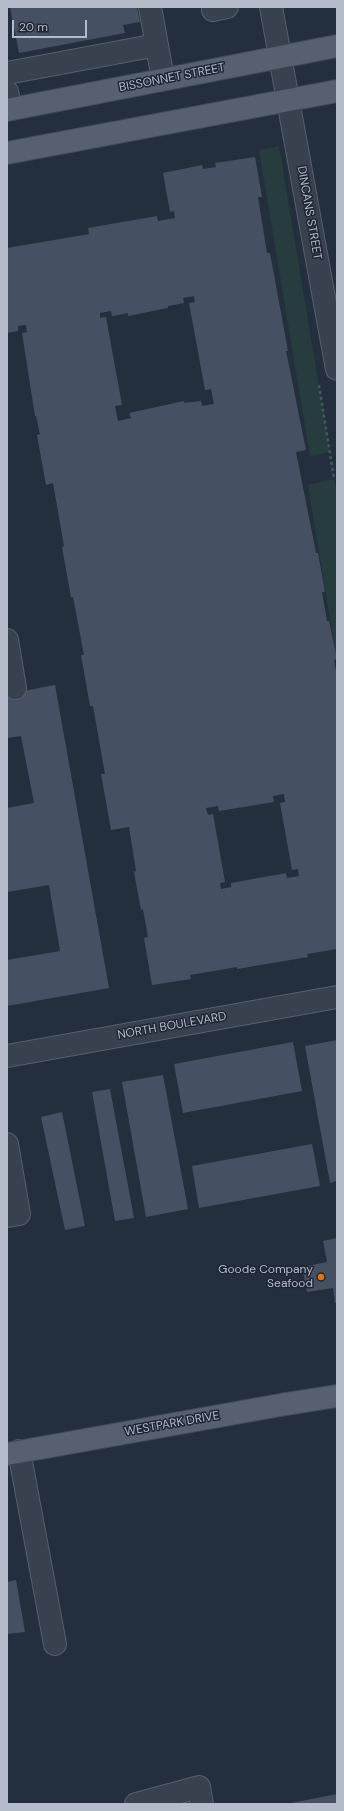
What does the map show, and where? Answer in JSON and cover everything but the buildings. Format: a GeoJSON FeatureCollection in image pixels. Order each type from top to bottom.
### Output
{"type":"FeatureCollection","features":[{"type":"Feature","properties":{"kind":"main road","name":"BISSONNET STREET"},"geometry":{"type":"LineString","coordinates":[[8,104],[163,80],[337,46]]}},
{"type":"Feature","properties":{"kind":"main road"},"geometry":{"type":"LineString","coordinates":[[7,153],[337,91]]}},
{"type":"Feature","properties":{"kind":"main road","name":"WESTPARK DRIVE"},"geometry":{"type":"LineString","coordinates":[[13,1452],[337,1396]]}},
{"type":"Feature","properties":{"kind":"street"},"geometry":{"type":"LineString","coordinates":[[150,7],[163,80]]}},
{"type":"Feature","properties":{"kind":"street"},"geometry":{"type":"LineString","coordinates":[[213,7],[213,10],[227,7]]}},
{"type":"Feature","properties":{"kind":"street","name":"DINCANS STREET"},"geometry":{"type":"LineString","coordinates":[[271,7],[337,369]]}},
{"type":"Feature","properties":{"kind":"street"},"geometry":{"type":"LineString","coordinates":[[7,73],[157,45]]}},
{"type":"Feature","properties":{"kind":"street"},"geometry":{"type":"LineString","coordinates":[[7,640],[15,688]]}},
{"type":"Feature","properties":{"kind":"street","name":"NORTH BOULEVARD"},"geometry":{"type":"LineString","coordinates":[[7,1056],[337,997]]}},
{"type":"Feature","properties":{"kind":"street"},"geometry":{"type":"LineString","coordinates":[[7,1144],[19,1214],[7,1216]]}},
{"type":"Feature","properties":{"kind":"street"},"geometry":{"type":"LineString","coordinates":[[13,1452],[55,1644]]}},
{"type":"Feature","properties":{"kind":"street"},"geometry":{"type":"LineString","coordinates":[[136,1804],[163,1801],[199,1787],[202,1804]]}},
{"type":"Feature","properties":{"kind":"green space"},"geometry":{"type":"Polygon","coordinates":[[[279,146],[330,452],[310,456],[259,150],[279,146]]]}},
{"type":"Feature","properties":{"kind":"green space"},"geometry":{"type":"Polygon","coordinates":[[[334,479],[337,497],[337,662],[308,485],[334,479]]]}},
{"type":"Feature","properties":{"kind":"place","name":"Goode Company Seafood"},"geometry":{"type":"Point","coordinates":[321,1277]}}]}
